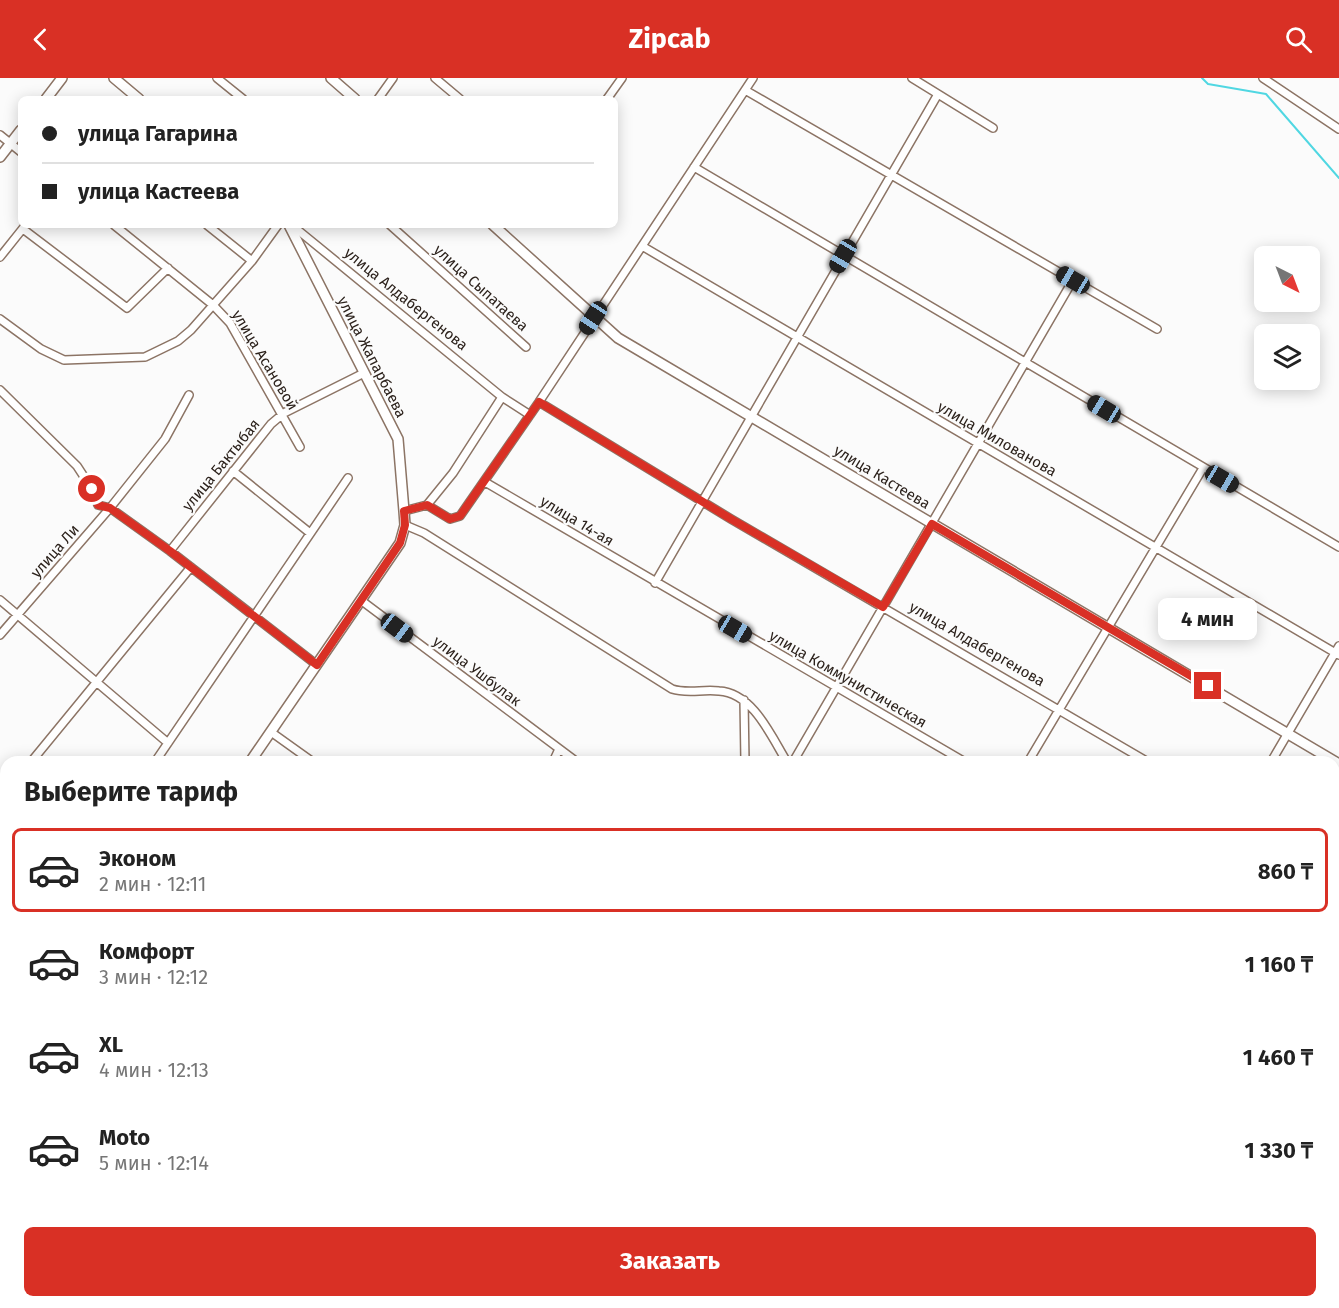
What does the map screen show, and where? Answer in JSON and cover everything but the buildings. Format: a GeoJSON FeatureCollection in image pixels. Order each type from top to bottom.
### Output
{"type":"FeatureCollection","features":[{"type":"Feature","properties":{"kind":"street"},"geometry":{"type":"LineString","coordinates":[[49,96],[62,78]]}},
{"type":"Feature","properties":{"kind":"street"},"geometry":{"type":"LineString","coordinates":[[114,78],[135,96]]}},
{"type":"Feature","properties":{"kind":"street"},"geometry":{"type":"LineString","coordinates":[[217,78],[239,96]]}},
{"type":"Feature","properties":{"kind":"street"},"geometry":{"type":"LineString","coordinates":[[331,78],[352,96]]}},
{"type":"Feature","properties":{"kind":"street"},"geometry":{"type":"LineString","coordinates":[[380,96],[393,78]]}},
{"type":"Feature","properties":{"kind":"street"},"geometry":{"type":"LineString","coordinates":[[435,78],[456,96]]}},
{"type":"Feature","properties":{"kind":"street"},"geometry":{"type":"LineString","coordinates":[[609,96],[622,78]]}},
{"type":"Feature","properties":{"kind":"street"},"geometry":{"type":"LineString","coordinates":[[427,505],[450,519],[460,516],[539,402],[753,78]]}},
{"type":"Feature","properties":{"kind":"street"},"geometry":{"type":"LineString","coordinates":[[912,78],[993,128]]}},
{"type":"Feature","properties":{"kind":"street"},"geometry":{"type":"LineString","coordinates":[[1263,78],[1338,126]]}},
{"type":"Feature","properties":{"kind":"street"},"geometry":{"type":"LineString","coordinates":[[745,90],[1157,329]]}},
{"type":"Feature","properties":{"kind":"street"},"geometry":{"type":"LineString","coordinates":[[655,583],[938,94]]}},
{"type":"Feature","properties":{"kind":"street"},"geometry":{"type":"LineString","coordinates":[[0,157],[18,134]]}},
{"type":"Feature","properties":{"kind":"street"},"geometry":{"type":"LineString","coordinates":[[0,135],[18,150]]}},
{"type":"Feature","properties":{"kind":"street"},"geometry":{"type":"LineString","coordinates":[[694,167],[1339,547]]}},
{"type":"Feature","properties":{"kind":"street"},"geometry":{"type":"LineString","coordinates":[[0,257],[23,228]]}},
{"type":"Feature","properties":{"kind":"street"},"geometry":{"type":"LineString","coordinates":[[25,228],[127,308],[168,268]]}},
{"type":"Feature","properties":{"kind":"street","name":"улица Асановой"},"geometry":{"type":"LineString","coordinates":[[118,228],[213,305],[230,323],[300,447]]}},
{"type":"Feature","properties":{"kind":"street"},"geometry":{"type":"LineString","coordinates":[[211,228],[252,261]]}},
{"type":"Feature","properties":{"kind":"street"},"geometry":{"type":"LineString","coordinates":[[0,319],[41,349],[64,360],[145,357],[178,341],[252,261],[276,228]]}},
{"type":"Feature","properties":{"kind":"street","name":"улица Жапарбаева"},"geometry":{"type":"LineString","coordinates":[[291,228],[398,439],[405,525]]}},
{"type":"Feature","properties":{"kind":"street","name":"улица Алдабергенова"},"geometry":{"type":"LineString","coordinates":[[294,228],[502,397],[530,415]]}},
{"type":"Feature","properties":{"kind":"street","name":"улица Сыпатаева"},"geometry":{"type":"LineString","coordinates":[[393,228],[526,347]]}},
{"type":"Feature","properties":{"kind":"street","name":"улица Кастеева"},"geometry":{"type":"LineString","coordinates":[[496,228],[593,318],[618,338],[1325,756]]}},
{"type":"Feature","properties":{"kind":"street","name":"улица Милованова"},"geometry":{"type":"LineString","coordinates":[[642,246],[1155,547],[1338,651]]}},
{"type":"Feature","properties":{"kind":"street"},"geometry":{"type":"LineString","coordinates":[[796,756],[1073,280]]}},
{"type":"Feature","properties":{"kind":"street","name":"улица Бактыбая"},"geometry":{"type":"LineString","coordinates":[[170,551],[271,424],[283,414],[364,373]]}},
{"type":"Feature","properties":{"kind":"street"},"geometry":{"type":"LineString","coordinates":[[0,390],[77,466],[92,489],[98,505],[110,508],[170,551],[317,665]]}},
{"type":"Feature","properties":{"kind":"street","name":"улица Ли"},"geometry":{"type":"LineString","coordinates":[[0,635],[110,508],[165,439],[189,395]]}},
{"type":"Feature","properties":{"kind":"street"},"geometry":{"type":"LineString","coordinates":[[404,511],[427,505],[453,473],[502,397]]}},
{"type":"Feature","properties":{"kind":"street","name":"улица Алдабергенова"},"geometry":{"type":"LineString","coordinates":[[539,402],[702,502],[1060,708],[1138,756]]}},
{"type":"Feature","properties":{"kind":"street"},"geometry":{"type":"LineString","coordinates":[[1032,756],[1203,468]]}},
{"type":"Feature","properties":{"kind":"street"},"geometry":{"type":"LineString","coordinates":[[233,471],[310,533]]}},
{"type":"Feature","properties":{"kind":"street"},"geometry":{"type":"LineString","coordinates":[[159,756],[348,478]]}},
{"type":"Feature","properties":{"kind":"street","name":"улица 14-ая"},"geometry":{"type":"LineString","coordinates":[[485,482],[655,583]]}},
{"type":"Feature","properties":{"kind":"street"},"geometry":{"type":"LineString","coordinates":[[254,756],[400,543],[405,525],[424,533],[672,689],[729,692],[744,700],[755,712],[783,756]]}},
{"type":"Feature","properties":{"kind":"street"},"geometry":{"type":"LineString","coordinates":[[36,756],[191,567]]}},
{"type":"Feature","properties":{"kind":"street","name":"улица Коммунистическая"},"geometry":{"type":"LineString","coordinates":[[655,583],[955,756]]}},
{"type":"Feature","properties":{"kind":"street"},"geometry":{"type":"LineString","coordinates":[[0,600],[168,742]]}},
{"type":"Feature","properties":{"kind":"street","name":"улица Ушбулак"},"geometry":{"type":"LineString","coordinates":[[362,601],[568,756]]}},
{"type":"Feature","properties":{"kind":"street"},"geometry":{"type":"LineString","coordinates":[[1275,756],[1338,651]]}},
{"type":"Feature","properties":{"kind":"street"},"geometry":{"type":"LineString","coordinates":[[744,700],[745,756]]}},
{"type":"Feature","properties":{"kind":"street"},"geometry":{"type":"LineString","coordinates":[[271,732],[305,756]]}},
{"type":"Feature","properties":{"kind":"street"},"geometry":{"type":"LineString","coordinates":[[556,756],[559,750]]}},
{"type":"Feature","properties":{"kind":"waterway"},"geometry":{"type":"LineString","coordinates":[[1202,78],[1208,84],[1266,94],[1339,178]]}},
{"type":"Feature","properties":{"kind":"route"},"geometry":{"type":"LineString","coordinates":[[92,489],[94,500],[98,505],[110,508],[170,551],[317,665],[400,543],[405,525],[404,511],[427,505],[450,519],[460,516],[539,402],[731,519],[883,607],[932,524],[1208,686]]}}]}
